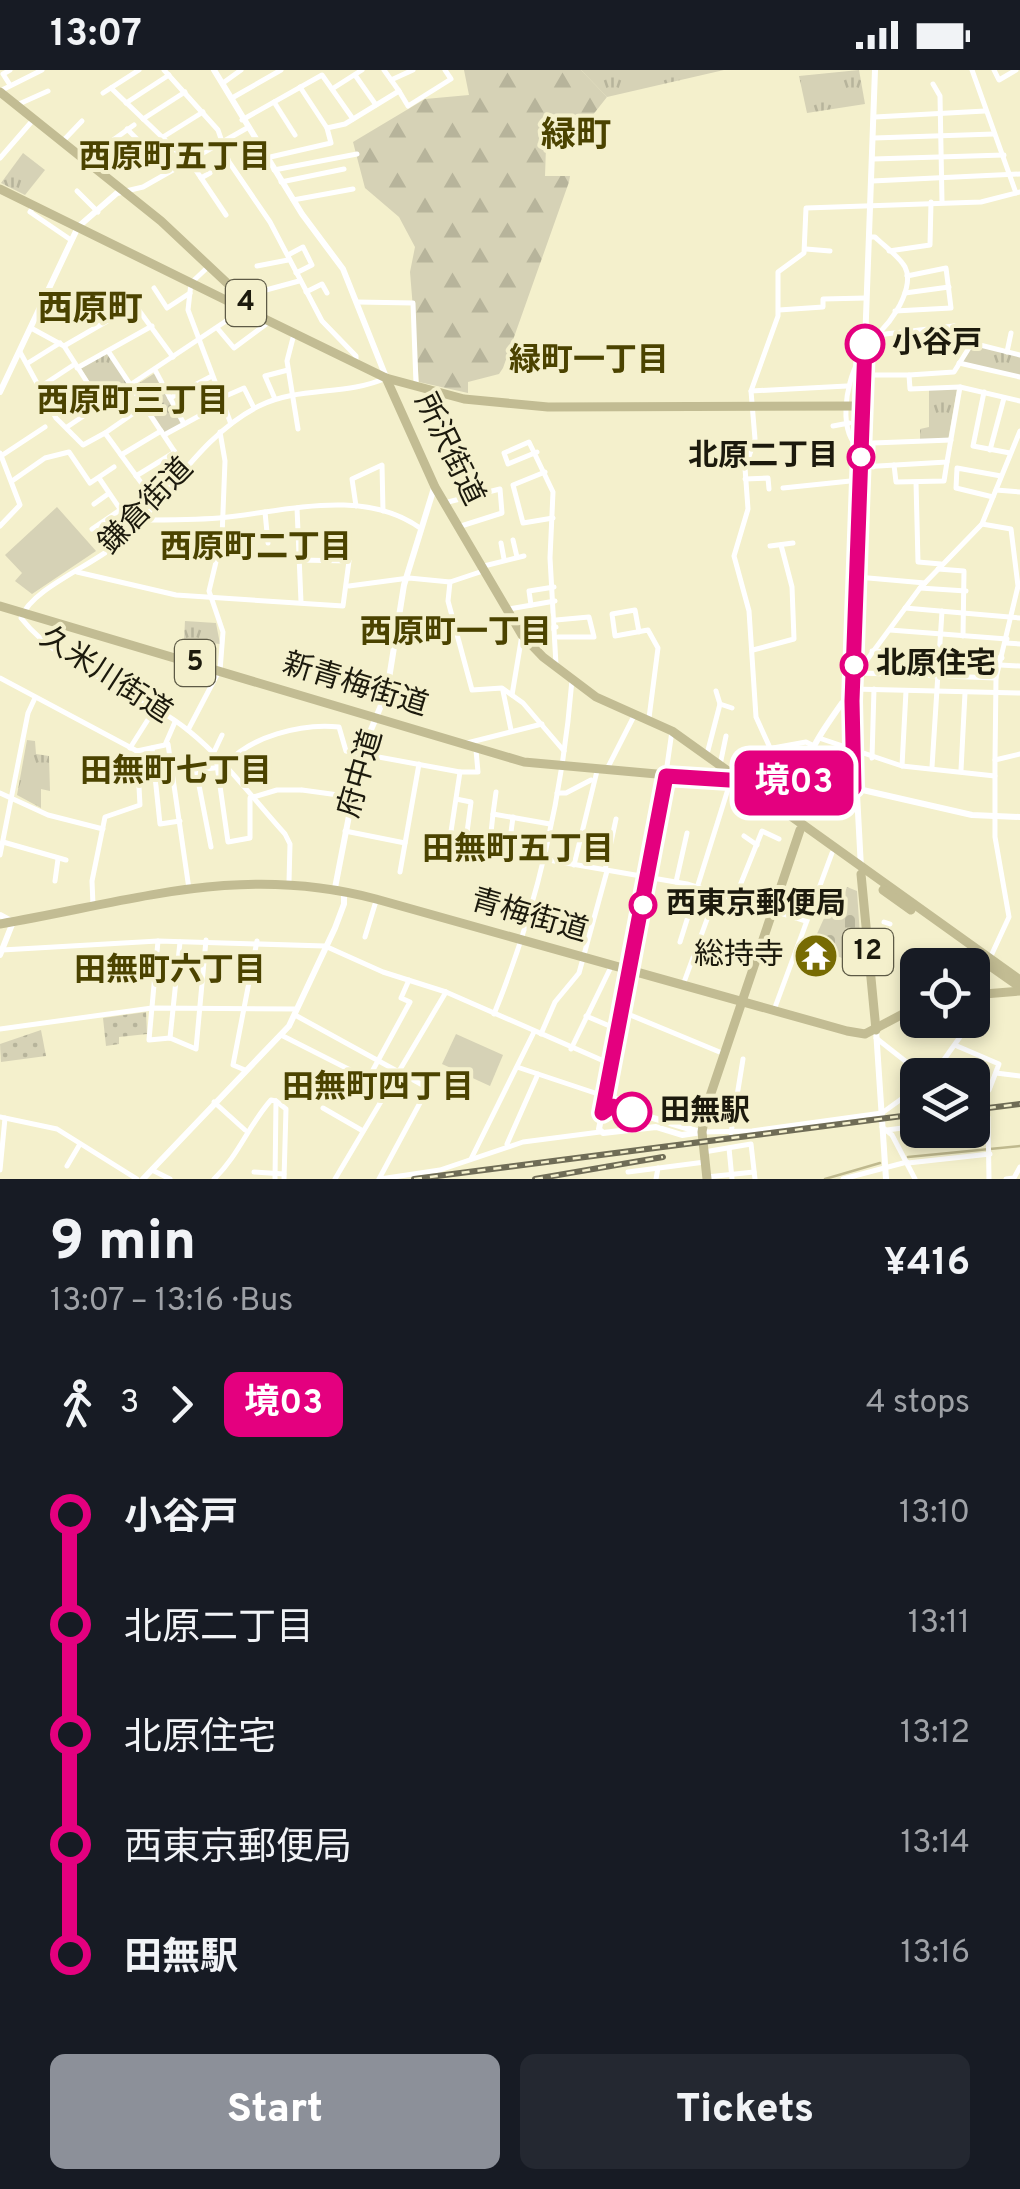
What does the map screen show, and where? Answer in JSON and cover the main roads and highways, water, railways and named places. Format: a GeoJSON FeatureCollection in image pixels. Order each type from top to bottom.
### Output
{"type":"FeatureCollection","features":[{"type":"Feature","properties":{"kind":"main road","name":"所沢街道"},"geometry":{"type":"LineString","coordinates":[[0,92],[126,191],[209,267],[245,306],[269,322],[386,378],[435,487],[522,634],[572,680],[634,716],[672,731],[719,767],[733,783],[799,826]]}},
{"type":"Feature","properties":{"kind":"main road","name":"4"},"geometry":{"type":"LineString","coordinates":[[0,189],[191,288],[245,306]]}},
{"type":"Feature","properties":{"kind":"main road","name":"4"},"geometry":{"type":"LineString","coordinates":[[386,378],[416,388],[528,406],[863,406]]}},
{"type":"Feature","properties":{"kind":"main road","name":"新青梅街道"},"geometry":{"type":"LineString","coordinates":[[0,606],[476,749],[599,774],[708,778],[733,783]]}},
{"type":"Feature","properties":{"kind":"main road"},"geometry":{"type":"LineString","coordinates":[[708,778],[719,767]]}},
{"type":"Feature","properties":{"kind":"main road","name":"所沢街道"},"geometry":{"type":"LineString","coordinates":[[733,783],[989,958],[1020,986]]}},
{"type":"Feature","properties":{"kind":"main road"},"geometry":{"type":"LineString","coordinates":[[706,1178],[702,1132],[722,1053],[799,826]]}},
{"type":"Feature","properties":{"kind":"main road"},"geometry":{"type":"LineString","coordinates":[[837,854],[859,848]]}},
{"type":"Feature","properties":{"kind":"main road","name":"所沢街道"},"geometry":{"type":"LineString","coordinates":[[861,870],[1020,986]]}},
{"type":"Feature","properties":{"kind":"main road","name":"12"},"geometry":{"type":"LineString","coordinates":[[861,870],[876,1034]]}},
{"type":"Feature","properties":{"kind":"main road","name":"青梅街道"},"geometry":{"type":"LineString","coordinates":[[0,924],[189,889],[289,882],[339,889],[738,1004],[876,1034]]}},
{"type":"Feature","properties":{"kind":"main road"},"geometry":{"type":"LineString","coordinates":[[863,895],[878,886]]}},
{"type":"Feature","properties":{"kind":"main road"},"geometry":{"type":"LineString","coordinates":[[990,992],[1020,986]]}},
{"type":"Feature","properties":{"kind":"main road"},"geometry":{"type":"LineString","coordinates":[[876,1034],[900,1018]]}},
{"type":"Feature","properties":{"kind":"waterway"},"geometry":{"type":"LineString","coordinates":[[908,1157],[1020,1146]]}},
{"type":"Feature","properties":{"kind":"waterway"},"geometry":{"type":"LineString","coordinates":[[825,1179],[880,1163]]}},
{"type":"Feature","properties":{"kind":"railway"},"geometry":{"type":"LineString","coordinates":[[990,1108],[1020,1104]]}},
{"type":"Feature","properties":{"kind":"railway"},"geometry":{"type":"LineString","coordinates":[[414,1179],[900,1116]]}},
{"type":"Feature","properties":{"kind":"railway"},"geometry":{"type":"LineString","coordinates":[[535,1179],[663,1157]]}},
{"type":"Feature","properties":{"kind":"place","name":"小谷戸"},"geometry":{"type":"Point","coordinates":[865,344]}},
{"type":"Feature","properties":{"kind":"place","name":"北原二丁目"},"geometry":{"type":"Point","coordinates":[861,457]}},
{"type":"Feature","properties":{"kind":"place","name":"北原住宅"},"geometry":{"type":"Point","coordinates":[854,665]}},
{"type":"Feature","properties":{"kind":"place","name":"西東京郵便局"},"geometry":{"type":"Point","coordinates":[643,905]}},
{"type":"Feature","properties":{"kind":"place","name":"総持寺"},"geometry":{"type":"Point","coordinates":[816,956]}},
{"type":"Feature","properties":{"kind":"place","name":"田無駅"},"geometry":{"type":"Point","coordinates":[632,1112]}},
{"type":"Feature","properties":{"kind":"district","name":"緑町"},"geometry":{"type":"Point","coordinates":[576,137]}},
{"type":"Feature","properties":{"kind":"district","name":"西原町五丁目"},"geometry":{"type":"Point","coordinates":[175,159]}},
{"type":"Feature","properties":{"kind":"district","name":"西原町"},"geometry":{"type":"Point","coordinates":[90,311]}},
{"type":"Feature","properties":{"kind":"district","name":"緑町一丁目"},"geometry":{"type":"Point","coordinates":[589,362]}},
{"type":"Feature","properties":{"kind":"district","name":"西原町三丁目"},"geometry":{"type":"Point","coordinates":[133,403]}},
{"type":"Feature","properties":{"kind":"district","name":"西原町二丁目"},"geometry":{"type":"Point","coordinates":[256,549]}},
{"type":"Feature","properties":{"kind":"district","name":"西原町一丁目"},"geometry":{"type":"Point","coordinates":[456,634]}},
{"type":"Feature","properties":{"kind":"district","name":"田無町七丁目"},"geometry":{"type":"Point","coordinates":[176,773]}},
{"type":"Feature","properties":{"kind":"district","name":"田無町五丁目"},"geometry":{"type":"Point","coordinates":[518,851]}},
{"type":"Feature","properties":{"kind":"district","name":"田無町六丁目"},"geometry":{"type":"Point","coordinates":[170,972]}},
{"type":"Feature","properties":{"kind":"district","name":"田無町四丁目"},"geometry":{"type":"Point","coordinates":[378,1089]}}]}
